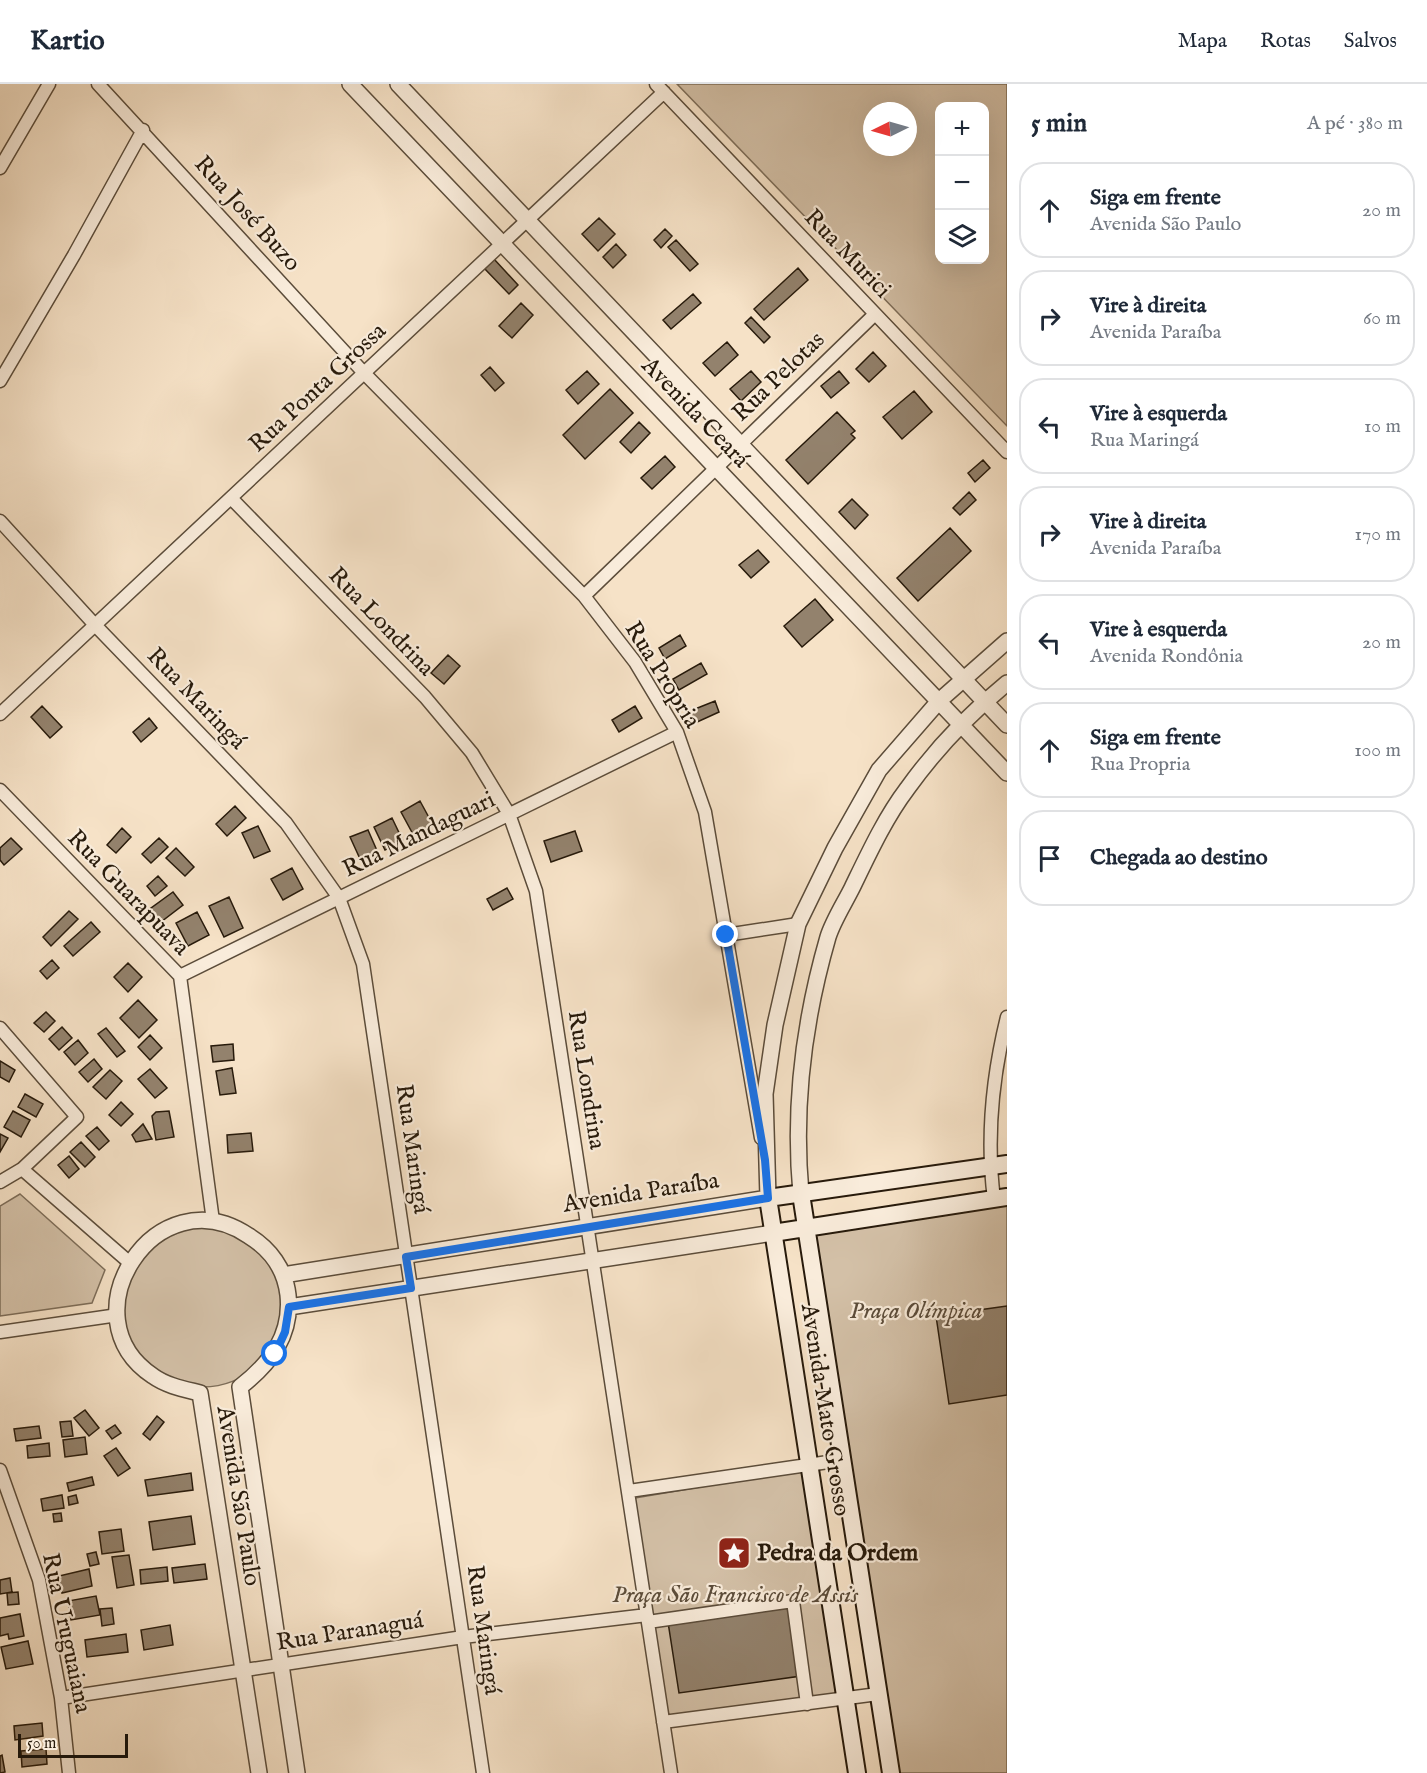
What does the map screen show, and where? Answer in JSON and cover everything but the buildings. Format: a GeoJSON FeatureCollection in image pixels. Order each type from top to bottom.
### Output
{"type":"FeatureCollection","features":[{"type":"Feature","properties":{"kind":"main road","name":"Avenida Paraíba"},"geometry":{"type":"LineString","coordinates":[[768,1198],[999,1165]]}},
{"type":"Feature","properties":{"kind":"main road","name":"Avenida Mato Grosso"},"geometry":{"type":"LineString","coordinates":[[801,1194],[891,1773]]}},
{"type":"Feature","properties":{"kind":"main road","name":"Avenida Mato Grosso"},"geometry":{"type":"LineString","coordinates":[[768,1198],[857,1773]]}},
{"type":"Feature","properties":{"kind":"main road"},"geometry":{"type":"LineString","coordinates":[[773,1233],[1001,1198]]}},
{"type":"Feature","properties":{"kind":"street"},"geometry":{"type":"LineString","coordinates":[[0,168],[49,84]]}},
{"type":"Feature","properties":{"kind":"street","name":"Rua José Buzo"},"geometry":{"type":"LineString","coordinates":[[98,84],[143,130],[364,373]]}},
{"type":"Feature","properties":{"kind":"street","name":"Avenida Ceará"},"geometry":{"type":"LineString","coordinates":[[350,84],[1007,773]]}},
{"type":"Feature","properties":{"kind":"street","name":"Avenida Ceará"},"geometry":{"type":"LineString","coordinates":[[398,84],[1007,725]]}},
{"type":"Feature","properties":{"kind":"street","name":"Rua Ponta Grossa"},"geometry":{"type":"LineString","coordinates":[[0,714],[527,220],[660,88]]}},
{"type":"Feature","properties":{"kind":"street","name":"Rua Murici"},"geometry":{"type":"LineString","coordinates":[[660,88],[1007,452]]}},
{"type":"Feature","properties":{"kind":"street"},"geometry":{"type":"LineString","coordinates":[[0,381],[74,255],[143,130]]}},
{"type":"Feature","properties":{"kind":"street","name":"Rua Pelotas"},"geometry":{"type":"LineString","coordinates":[[584,596],[875,314]]}},
{"type":"Feature","properties":{"kind":"street","name":"Rua Propria"},"geometry":{"type":"LineString","coordinates":[[364,373],[584,596],[634,662],[676,732],[705,812],[765,1160]]}},
{"type":"Feature","properties":{"kind":"street","name":"Rua Londrina"},"geometry":{"type":"LineString","coordinates":[[231,498],[424,697],[472,753],[508,814],[536,891],[671,1773]]}},
{"type":"Feature","properties":{"kind":"street","name":"Rua Maringá"},"geometry":{"type":"LineString","coordinates":[[0,521],[95,625],[286,823],[339,898],[363,964],[483,1773]]}},
{"type":"Feature","properties":{"kind":"street"},"geometry":{"type":"LineString","coordinates":[[768,1198],[765,1160],[765,1094],[775,1025],[798,924],[835,848],[879,770],[939,701],[1007,641]]}},
{"type":"Feature","properties":{"kind":"street"},"geometry":{"type":"LineString","coordinates":[[801,1194],[798,1158],[798,1097],[808,1031],[829,936],[864,864],[906,789],[962,725],[1007,683]]}},
{"type":"Feature","properties":{"kind":"street","name":"Rua Mandaguari"},"geometry":{"type":"LineString","coordinates":[[180,976],[676,732]]}},
{"type":"Feature","properties":{"kind":"street","name":"Rua Guarapuava"},"geometry":{"type":"LineString","coordinates":[[0,790],[180,976],[213,1221]]}},
{"type":"Feature","properties":{"kind":"street"},"geometry":{"type":"LineString","coordinates":[[726,935],[798,924]]}},
{"type":"Feature","properties":{"kind":"street"},"geometry":{"type":"LineString","coordinates":[[1001,1198],[999,1165],[990,1111],[998,1053],[1007,1017]]}},
{"type":"Feature","properties":{"kind":"street"},"geometry":{"type":"LineString","coordinates":[[0,1028],[77,1117],[21,1169],[0,1182]]}},
{"type":"Feature","properties":{"kind":"street"},"geometry":{"type":"LineString","coordinates":[[21,1169],[130,1263]]}},
{"type":"Feature","properties":{"kind":"street","name":"Avenida Paraíba"},"geometry":{"type":"LineString","coordinates":[[283,1275],[768,1198]]}},
{"type":"Feature","properties":{"kind":"street","name":"Avenida São Paulo"},"geometry":{"type":"LineString","coordinates":[[259,1773],[200,1393],[168,1384],[143,1368],[126,1343],[118,1315],[120,1285],[130,1263],[142,1247],[166,1229],[197,1221],[213,1221],[238,1228],[263,1245],[283,1275],[289,1307],[285,1332],[275,1354],[259,1372],[240,1387],[297,1773]]}},
{"type":"Feature","properties":{"kind":"street"},"geometry":{"type":"LineString","coordinates":[[289,1307],[773,1233]]}},
{"type":"Feature","properties":{"kind":"street"},"geometry":{"type":"LineString","coordinates":[[0,1332],[118,1315]]}},
{"type":"Feature","properties":{"kind":"street"},"geometry":{"type":"LineString","coordinates":[[628,1491],[842,1460]]}},
{"type":"Feature","properties":{"kind":"street","name":"Rua Uruguaiana"},"geometry":{"type":"LineString","coordinates":[[0,1470],[39,1580],[61,1698],[69,1773]]}},
{"type":"Feature","properties":{"kind":"street","name":"Rua Paranaguá"},"geometry":{"type":"LineString","coordinates":[[61,1698],[463,1637],[647,1619],[793,1601],[807,1704]]}},
{"type":"Feature","properties":{"kind":"street"},"geometry":{"type":"LineString","coordinates":[[663,1722],[878,1694]]}},
{"type":"Feature","properties":{"kind":"green space"},"geometry":{"type":"Polygon","coordinates":[[[677,84],[1007,84],[1007,426],[677,84]]]}},
{"type":"Feature","properties":{"kind":"green space"},"geometry":{"type":"Polygon","coordinates":[[[20,1194],[105,1270],[92,1303],[0,1316],[0,1206],[20,1194]]]}},
{"type":"Feature","properties":{"kind":"green space","name":"Praça Olímpica"},"geometry":{"type":"Polygon","coordinates":[[[1007,1202],[1007,1773],[896,1773],[812,1236],[1007,1202]]]}},
{"type":"Feature","properties":{"kind":"green space"},"geometry":{"type":"Polygon","coordinates":[[[203,1227],[234,1233],[259,1251],[277,1276],[283,1307],[277,1338],[259,1363],[234,1381],[203,1387],[172,1381],[147,1363],[129,1338],[123,1307],[129,1276],[147,1251],[172,1233],[203,1227]]]}},
{"type":"Feature","properties":{"kind":"green space","name":"Praça São Francisco de Assis"},"geometry":{"type":"Polygon","coordinates":[[[806,1469],[840,1694],[666,1718],[635,1498],[806,1469]]]}},
{"type":"Feature","properties":{"kind":"place","name":"Pedra da Ordem"},"geometry":{"type":"Point","coordinates":[734,1553]}},
{"type":"Feature","properties":{"kind":"route"},"geometry":{"type":"LineString","coordinates":[[275,1354],[285,1332],[289,1307],[411,1288],[406,1257],[588,1225],[768,1198],[765,1160],[726,935]]}}]}
